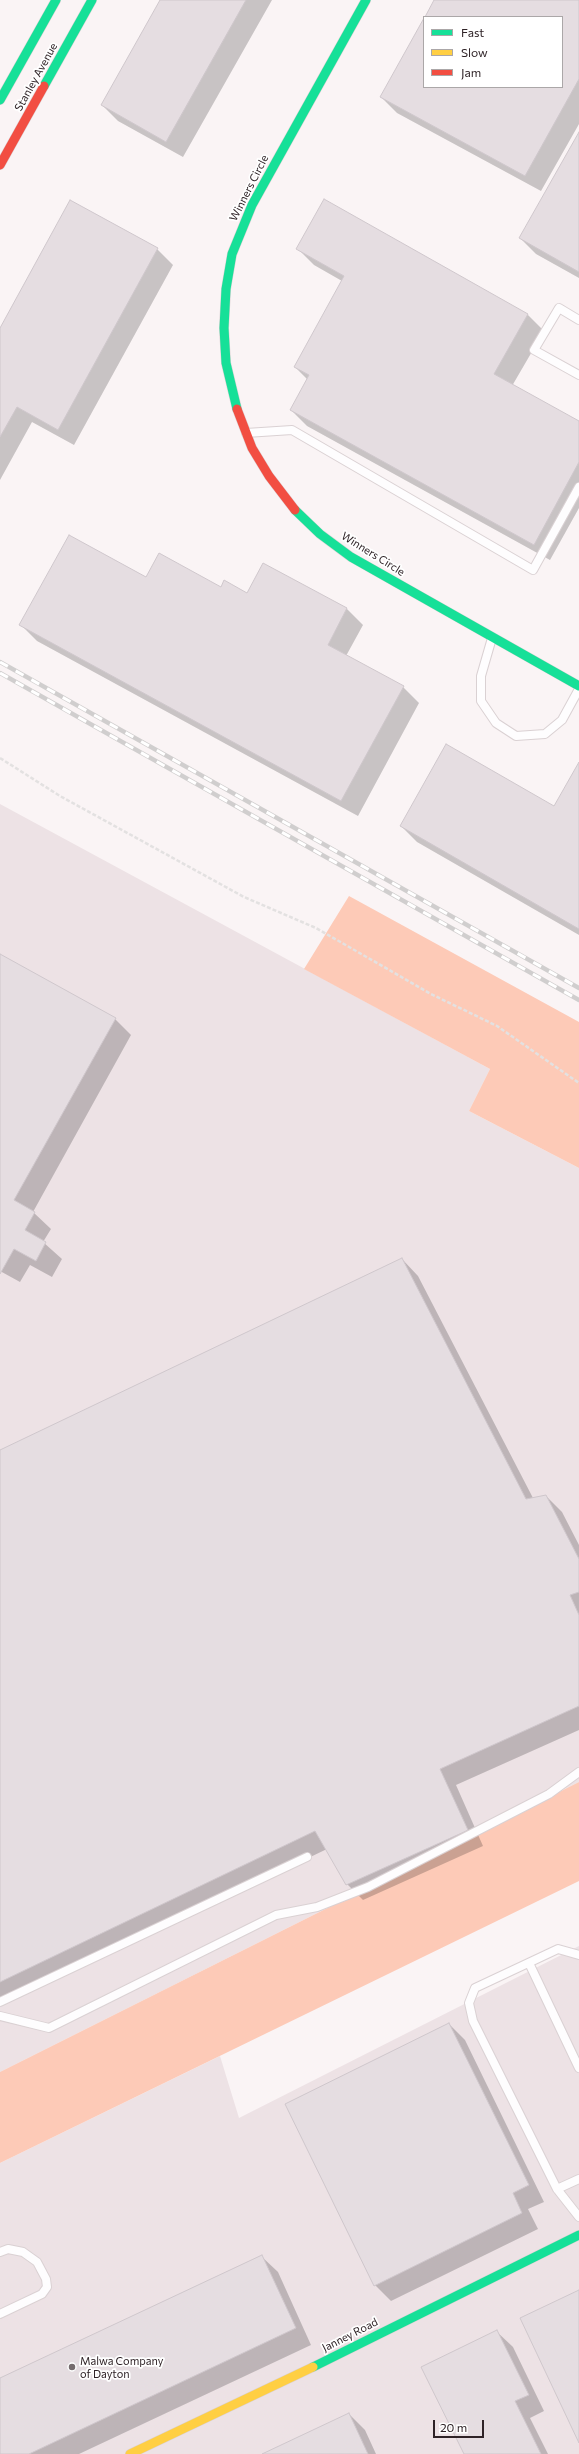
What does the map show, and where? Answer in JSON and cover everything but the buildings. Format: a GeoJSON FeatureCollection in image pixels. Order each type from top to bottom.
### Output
{"type":"FeatureCollection","features":[{"type":"Feature","properties":{"kind":"street","name":"Stanley Avenue"},"geometry":{"type":"LineString","coordinates":[[0,100],[56,0]]}},
{"type":"Feature","properties":{"kind":"street","name":"Stanley Avenue"},"geometry":{"type":"LineString","coordinates":[[0,165],[92,0]]}},
{"type":"Feature","properties":{"kind":"street","name":"Winners Circle"},"geometry":{"type":"LineString","coordinates":[[366,0],[252,205],[232,254],[225,296],[224,328],[226,363],[230,390],[245,433],[268,476],[292,507],[320,534],[350,557],[579,686]]}},
{"type":"Feature","properties":{"kind":"street","name":"Janney Road"},"geometry":{"type":"LineString","coordinates":[[134,2453],[291,2378],[579,2235]]}},
{"type":"Feature","properties":{"kind":"lane"},"geometry":{"type":"LineString","coordinates":[[579,320],[559,308],[534,350],[579,375]]}},
{"type":"Feature","properties":{"kind":"lane"},"geometry":{"type":"LineString","coordinates":[[245,433],[292,430],[533,570],[579,487]]}},
{"type":"Feature","properties":{"kind":"lane"},"geometry":{"type":"LineString","coordinates":[[492,637],[481,676],[481,701],[496,723],[516,736],[545,734],[562,720],[579,689]]}},
{"type":"Feature","properties":{"kind":"lane"},"geometry":{"type":"LineString","coordinates":[[0,2016],[49,2028],[276,1915],[317,1907],[368,1887],[549,1794],[579,1772]]}},
{"type":"Feature","properties":{"kind":"lane"},"geometry":{"type":"LineString","coordinates":[[0,2002],[307,1857]]}},
{"type":"Feature","properties":{"kind":"lane"},"geometry":{"type":"LineString","coordinates":[[579,1955],[558,1949],[475,1988],[469,2003],[473,2021],[557,2189],[579,2217]]}},
{"type":"Feature","properties":{"kind":"lane"},"geometry":{"type":"LineString","coordinates":[[529,1963],[579,2068]]}},
{"type":"Feature","properties":{"kind":"lane"},"geometry":{"type":"LineString","coordinates":[[557,2189],[579,2179]]}},
{"type":"Feature","properties":{"kind":"lane"},"geometry":{"type":"LineString","coordinates":[[0,2252],[8,2249],[23,2252],[37,2262],[48,2287],[42,2294],[0,2314]]}},
{"type":"Feature","properties":{"kind":"path"},"geometry":{"type":"LineString","coordinates":[[0,758],[60,796],[244,897],[316,928],[431,994],[497,1026],[579,1084]]}},
{"type":"Feature","properties":{"kind":"shaded area"},"geometry":{"type":"Polygon","coordinates":[[[0,804],[490,1069],[469,1111],[579,1168],[579,1782],[0,2072],[0,804]]]}},
{"type":"Feature","properties":{"kind":"shaded area"},"geometry":{"type":"Polygon","coordinates":[[[349,896],[579,1022],[579,1168],[469,1111],[490,1069],[304,969],[349,896]]]}},
{"type":"Feature","properties":{"kind":"shaded area"},"geometry":{"type":"Polygon","coordinates":[[[579,1782],[579,1881],[0,2163],[0,2072],[579,1782]]]}},
{"type":"Feature","properties":{"kind":"shaded area"},"geometry":{"type":"Polygon","coordinates":[[[579,1946],[579,2454],[0,2454],[0,2163],[220,2056],[239,2118],[579,1946]]]}},
{"type":"Feature","properties":{"kind":"railway"},"geometry":{"type":"LineString","coordinates":[[0,662],[579,988]]}},
{"type":"Feature","properties":{"kind":"railway"},"geometry":{"type":"LineString","coordinates":[[0,673],[579,1000]]}},
{"type":"Feature","properties":{"kind":"traffic: fast"},"geometry":{"type":"LineString","coordinates":[[0,100],[56,0]]}},
{"type":"Feature","properties":{"kind":"traffic: fast"},"geometry":{"type":"LineString","coordinates":[[44,86],[92,0]]}},
{"type":"Feature","properties":{"kind":"traffic: fast"},"geometry":{"type":"LineString","coordinates":[[237,409],[226,363],[224,328],[226,289],[232,254],[252,205],[366,0]]}},
{"type":"Feature","properties":{"kind":"traffic: fast"},"geometry":{"type":"LineString","coordinates":[[295,510],[320,534],[351,557],[579,686]]}},
{"type":"Feature","properties":{"kind":"traffic: fast"},"geometry":{"type":"LineString","coordinates":[[313,2367],[579,2235]]}},
{"type":"Feature","properties":{"kind":"traffic: slow"},"geometry":{"type":"LineString","coordinates":[[130,2454],[313,2367]]}},
{"type":"Feature","properties":{"kind":"traffic: jam"},"geometry":{"type":"LineString","coordinates":[[0,165],[44,86]]}},
{"type":"Feature","properties":{"kind":"traffic: jam"},"geometry":{"type":"LineString","coordinates":[[237,409],[252,448],[269,476],[295,510]]}},
{"type":"Feature","properties":{"kind":"place","name":"Malwa Company of Dayton"},"geometry":{"type":"Point","coordinates":[72,2367]}}]}
